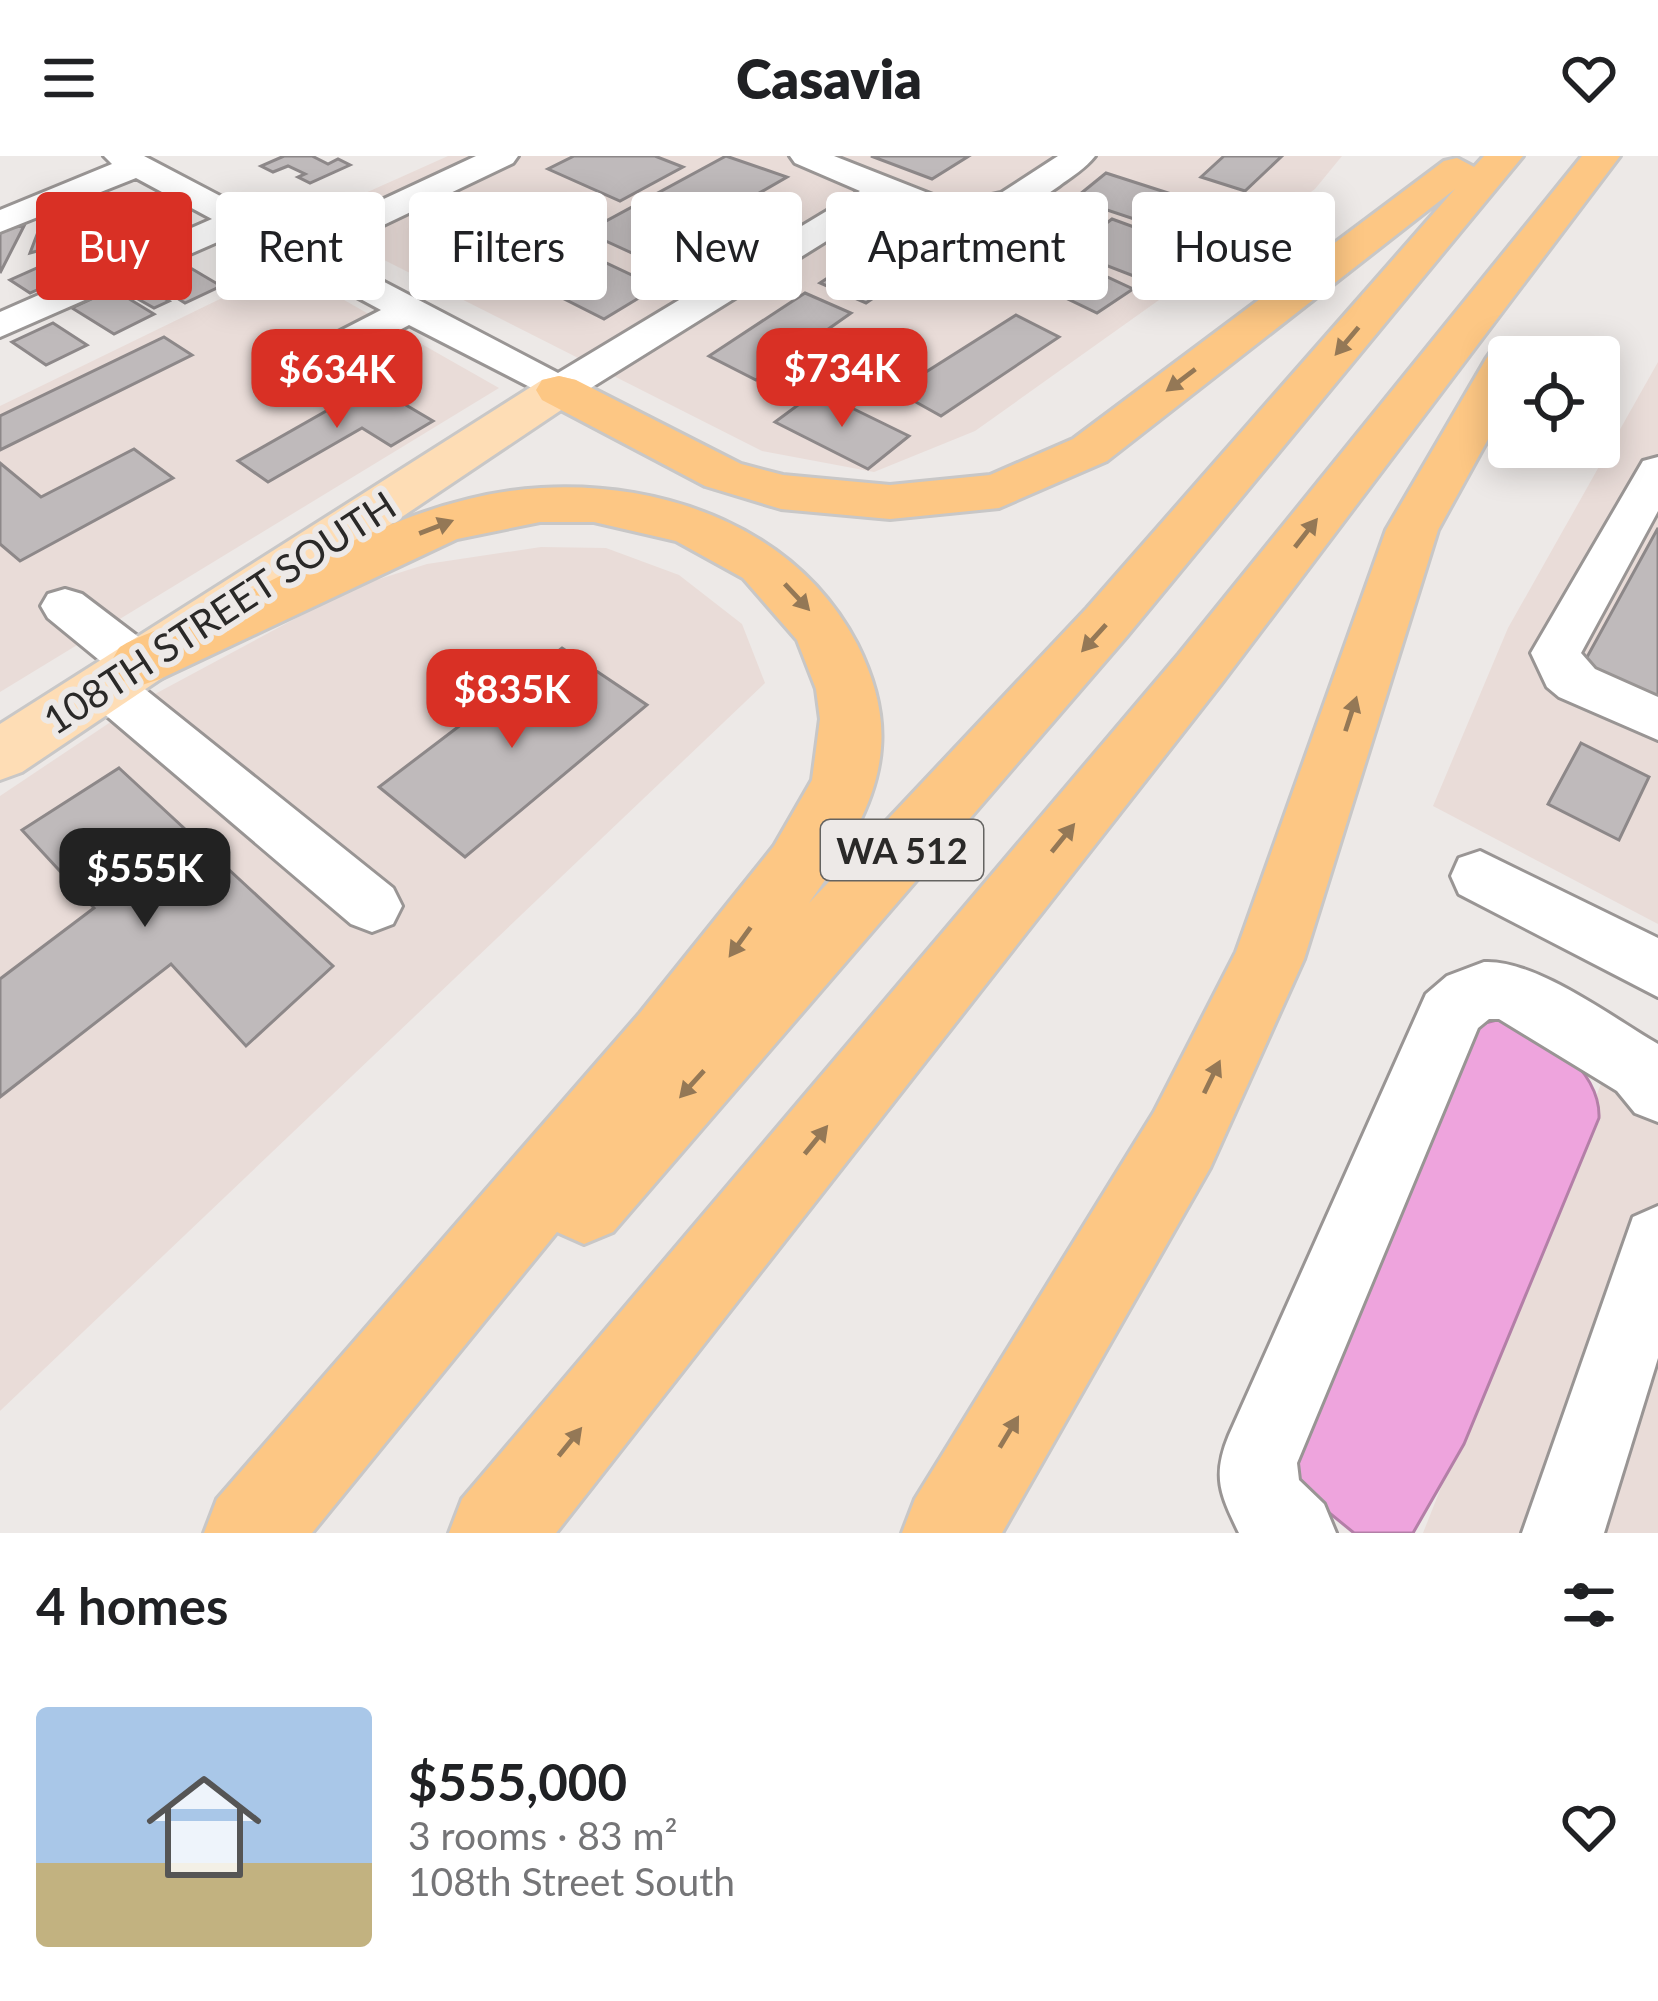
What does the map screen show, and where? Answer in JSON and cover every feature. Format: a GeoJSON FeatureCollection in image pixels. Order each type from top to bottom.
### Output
{"type":"FeatureCollection","features":[{"type":"Feature","properties":{"kind":"highway"},"geometry":{"type":"LineString","coordinates":[[559,390],[723,475],[781,492],[890,502],[999,491],[1090,450],[1474,156]]}},
{"type":"Feature","properties":{"kind":"highway","name":"WA 512"},"geometry":{"type":"LineString","coordinates":[[287,1533],[1107,622],[1504,156]]}},
{"type":"Feature","properties":{"kind":"highway","name":"WA 512"},"geometry":{"type":"LineString","coordinates":[[496,1533],[1200,669],[1601,156]]}},
{"type":"Feature","properties":{"kind":"highway"},"geometry":{"type":"LineString","coordinates":[[1554,282],[1626,156]]}},
{"type":"Feature","properties":{"kind":"highway"},"geometry":{"type":"LineString","coordinates":[[950,1533],[1182,1140],[1269,959],[1412,530],[1488,396]]}},
{"type":"Feature","properties":{"kind":"highway"},"geometry":{"type":"LineString","coordinates":[[123,675],[240,621],[359,557],[434,527],[491,510],[571,504],[630,510],[684,525],[754,558],[799,596],[816,619],[839,663],[847,710],[845,779],[793,870],[695,1004],[251,1533]]}},
{"type":"Feature","properties":{"kind":"main road","name":"108TH STREET SOUTH"},"geometry":{"type":"LineString","coordinates":[[0,755],[559,390]]}},
{"type":"Feature","properties":{"kind":"street"},"geometry":{"type":"LineString","coordinates":[[385,211],[502,156]]}},
{"type":"Feature","properties":{"kind":"street"},"geometry":{"type":"LineString","coordinates":[[806,156],[938,205],[990,209],[1023,194],[1079,156]]}},
{"type":"Feature","properties":{"kind":"street"},"geometry":{"type":"LineString","coordinates":[[0,222],[75,191],[128,161],[216,209]]}},
{"type":"Feature","properties":{"kind":"street"},"geometry":{"type":"LineString","coordinates":[[40,172],[49,183],[75,191]]}},
{"type":"Feature","properties":{"kind":"street"},"geometry":{"type":"LineString","coordinates":[[385,299],[559,390],[888,188]]}},
{"type":"Feature","properties":{"kind":"street"},"geometry":{"type":"LineString","coordinates":[[0,326],[216,229]]}},
{"type":"Feature","properties":{"kind":"street"},"geometry":{"type":"LineString","coordinates":[[323,355],[407,311]]}},
{"type":"Feature","properties":{"kind":"street"},"geometry":{"type":"LineString","coordinates":[[1658,471],[1556,653],[1565,674],[1577,682],[1658,720]]}},
{"type":"Feature","properties":{"kind":"street"},"geometry":{"type":"LineString","coordinates":[[65,606],[123,675],[372,905]]}},
{"type":"Feature","properties":{"kind":"street"},"geometry":{"type":"LineString","coordinates":[[1480,876],[1654,955]]}},
{"type":"Feature","properties":{"kind":"street"},"geometry":{"type":"LineString","coordinates":[[1294,1533],[1268,1511],[1258,1493],[1257,1463],[1448,1015],[1466,996],[1492,988],[1511,993],[1640,1069],[1658,1090]]}},
{"type":"Feature","properties":{"kind":"street"},"geometry":{"type":"LineString","coordinates":[[1563,1533],[1658,1242]]}},
{"type":"Feature","properties":{"kind":"shaded area"},"geometry":{"type":"Polygon","coordinates":[[[448,156],[1342,156],[1311,192],[1132,192],[1132,300],[1159,300],[975,431],[874,472],[762,451],[463,300],[607,300],[607,192],[409,192],[409,273],[385,260],[385,192],[368,192],[448,156]]]}},
{"type":"Feature","properties":{"kind":"shaded area"},"geometry":{"type":"Polygon","coordinates":[[[218,300],[344,300],[499,388],[0,692],[0,406],[218,300]]]}},
{"type":"Feature","properties":{"kind":"shaded area"},"geometry":{"type":"Polygon","coordinates":[[[1658,362],[1658,924],[1433,806],[1508,628],[1598,468],[1620,468],[1620,429],[1658,362]]]}},
{"type":"Feature","properties":{"kind":"shaded area"},"geometry":{"type":"Polygon","coordinates":[[[541,547],[606,548],[679,575],[742,624],[765,683],[0,1411],[0,796],[142,701],[354,587],[427,564],[541,547]]]}},
{"type":"Feature","properties":{"kind":"shaded area"},"geometry":{"type":"Polygon","coordinates":[[[1497,1020],[1531,1031],[1565,1053],[1590,1083],[1599,1118],[1464,1444],[1413,1533],[1354,1533],[1294,1484],[1294,1467],[1468,1038],[1481,1024],[1497,1020]]]}},
{"type":"Feature","properties":{"kind":"shaded area"},"geometry":{"type":"Polygon","coordinates":[[[1618,1041],[1658,1064],[1658,1533],[1423,1533],[1618,1041]]]}},
{"type":"Feature","properties":{"kind":"building"},"geometry":{"type":"Polygon","coordinates":[[[284,156],[312,156],[328,164],[338,159],[350,165],[310,183],[298,177],[305,174],[288,166],[273,172],[261,166],[284,156]]]}},
{"type":"Feature","properties":{"kind":"building"},"geometry":{"type":"Polygon","coordinates":[[[574,156],[655,156],[683,167],[620,201],[548,169],[574,156]]]}},
{"type":"Feature","properties":{"kind":"building"},"geometry":{"type":"Polygon","coordinates":[[[726,156],[787,177],[761,192],[660,192],[726,156]]]}},
{"type":"Feature","properties":{"kind":"building"},"geometry":{"type":"Polygon","coordinates":[[[871,156],[969,156],[932,179],[871,156]]]}},
{"type":"Feature","properties":{"kind":"building"},"geometry":{"type":"Polygon","coordinates":[[[1224,156],[1282,156],[1245,191],[1201,177],[1224,156]]]}},
{"type":"Feature","properties":{"kind":"building"},"geometry":{"type":"Polygon","coordinates":[[[1106,173],[1165,192],[1132,192],[1132,218],[1108,210],[1108,192],[1083,192],[1106,173]]]}},
{"type":"Feature","properties":{"kind":"building"},"geometry":{"type":"Polygon","coordinates":[[[631,208],[631,253],[607,242],[607,221],[631,208]]]}},
{"type":"Feature","properties":{"kind":"building"},"geometry":{"type":"Polygon","coordinates":[[[1112,219],[1132,226],[1132,275],[1108,266],[1108,222],[1112,219]]]}},
{"type":"Feature","properties":{"kind":"building"},"geometry":{"type":"Polygon","coordinates":[[[24,226],[0,273],[2,228],[24,226]]]}},
{"type":"Feature","properties":{"kind":"building"},"geometry":{"type":"Polygon","coordinates":[[[607,263],[631,275],[631,300],[635,300],[604,319],[566,300],[607,300],[607,263]]]}},
{"type":"Feature","properties":{"kind":"building"},"geometry":{"type":"Polygon","coordinates":[[[36,268],[36,290],[30,293],[10,280],[36,268]]]}},
{"type":"Feature","properties":{"kind":"building"},"geometry":{"type":"Polygon","coordinates":[[[192,269],[216,283],[216,288],[192,300],[192,269]]]}},
{"type":"Feature","properties":{"kind":"building"},"geometry":{"type":"Polygon","coordinates":[[[1108,277],[1132,289],[1132,290],[1097,313],[1070,300],[1108,300],[1108,277]]]}},
{"type":"Feature","properties":{"kind":"building"},"geometry":{"type":"Polygon","coordinates":[[[802,295],[851,313],[756,380],[709,356],[794,300],[802,300],[802,295]]]}},
{"type":"Feature","properties":{"kind":"building"},"geometry":{"type":"Polygon","coordinates":[[[89,300],[131,300],[154,314],[114,334],[72,308],[89,300]]]}},
{"type":"Feature","properties":{"kind":"building"},"geometry":{"type":"Polygon","coordinates":[[[140,300],[169,301],[154,308],[140,300]]]}},
{"type":"Feature","properties":{"kind":"building"},"geometry":{"type":"Polygon","coordinates":[[[1016,315],[1059,337],[941,416],[896,391],[1016,315]]]}},
{"type":"Feature","properties":{"kind":"building"},"geometry":{"type":"Polygon","coordinates":[[[53,323],[87,345],[46,365],[12,342],[53,323]]]}},
{"type":"Feature","properties":{"kind":"building"},"geometry":{"type":"Polygon","coordinates":[[[164,337],[192,355],[0,450],[0,416],[164,337]]]}},
{"type":"Feature","properties":{"kind":"building"},"geometry":{"type":"Polygon","coordinates":[[[372,385],[433,421],[391,446],[362,428],[268,482],[238,461],[372,385]]]}},
{"type":"Feature","properties":{"kind":"building"},"geometry":{"type":"Polygon","coordinates":[[[817,391],[909,436],[868,469],[775,422],[817,391]]]}},
{"type":"Feature","properties":{"kind":"building"},"geometry":{"type":"Polygon","coordinates":[[[134,449],[173,478],[20,561],[0,544],[0,463],[41,497],[134,449]]]}},
{"type":"Feature","properties":{"kind":"building"},"geometry":{"type":"Polygon","coordinates":[[[1658,528],[1658,704],[1581,668],[1658,528]]]}},
{"type":"Feature","properties":{"kind":"building"},"geometry":{"type":"Polygon","coordinates":[[[562,648],[647,705],[465,857],[379,787],[562,648]]]}},
{"type":"Feature","properties":{"kind":"building"},"geometry":{"type":"Polygon","coordinates":[[[1581,743],[1649,777],[1619,840],[1548,804],[1581,743]]]}},
{"type":"Feature","properties":{"kind":"building"},"geometry":{"type":"Polygon","coordinates":[[[119,768],[333,966],[246,1046],[171,964],[0,1097],[0,979],[94,908],[22,830],[119,768]]]}}]}
